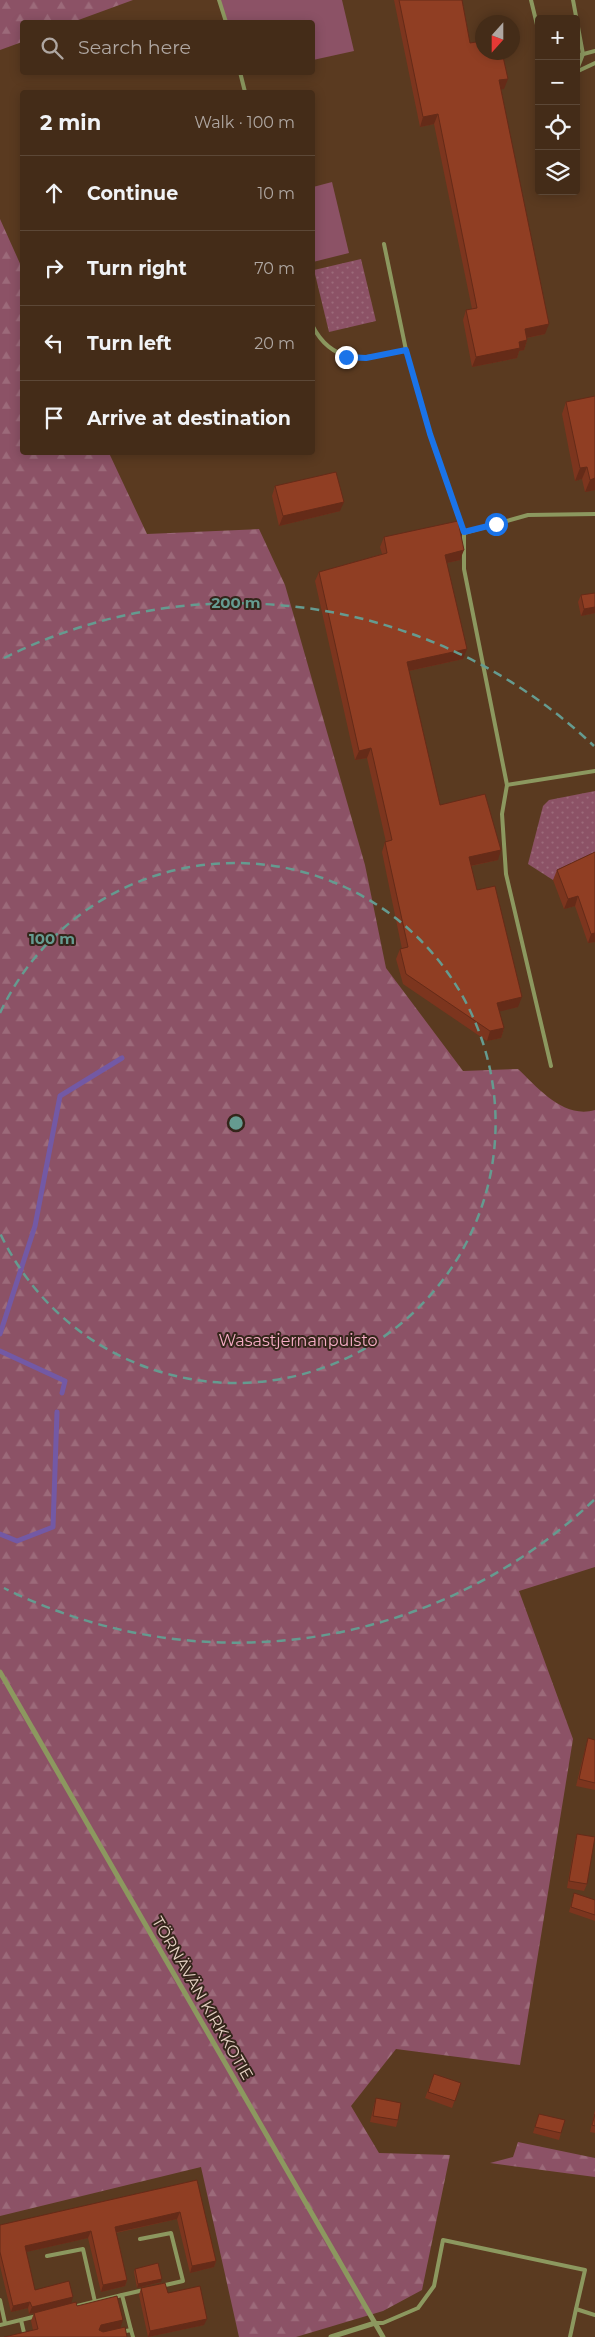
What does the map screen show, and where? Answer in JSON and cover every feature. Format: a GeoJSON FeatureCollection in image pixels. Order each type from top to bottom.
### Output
{"type":"FeatureCollection","features":[{"type":"Feature","properties":{"kind":"street","name":"TÖRNÄVÄN KIRKKOTIE"},"geometry":{"type":"LineString","coordinates":[[0,1672],[383,2337]]}},
{"type":"Feature","properties":{"kind":"street"},"geometry":{"type":"LineString","coordinates":[[331,2337],[375,2323]]}},
{"type":"Feature","properties":{"kind":"lane"},"geometry":{"type":"LineString","coordinates":[[219,0],[225,20]]}},
{"type":"Feature","properties":{"kind":"lane"},"geometry":{"type":"LineString","coordinates":[[531,0],[535,16]]}},
{"type":"Feature","properties":{"kind":"lane"},"geometry":{"type":"LineString","coordinates":[[573,0],[583,54],[580,62]]}},
{"type":"Feature","properties":{"kind":"lane"},"geometry":{"type":"LineString","coordinates":[[580,55],[595,52]]}},
{"type":"Feature","properties":{"kind":"lane"},"geometry":{"type":"LineString","coordinates":[[580,70],[595,64]]}},
{"type":"Feature","properties":{"kind":"lane"},"geometry":{"type":"LineString","coordinates":[[241,75],[244,90]]}},
{"type":"Feature","properties":{"kind":"lane"},"geometry":{"type":"LineString","coordinates":[[384,244],[406,350],[430,434],[464,532],[464,569],[507,785],[502,814],[506,874],[551,1066]]}},
{"type":"Feature","properties":{"kind":"lane"},"geometry":{"type":"LineString","coordinates":[[315,331],[319,338],[332,350],[346,357],[366,358],[406,350]]}},
{"type":"Feature","properties":{"kind":"lane"},"geometry":{"type":"LineString","coordinates":[[464,532],[528,515],[595,514]]}},
{"type":"Feature","properties":{"kind":"lane"},"geometry":{"type":"LineString","coordinates":[[507,785],[595,770]]}},
{"type":"Feature","properties":{"kind":"lane"},"geometry":{"type":"LineString","coordinates":[[140,2239],[172,2233],[183,2281],[157,2287]]}},
{"type":"Feature","properties":{"kind":"lane"},"geometry":{"type":"LineString","coordinates":[[375,2323],[383,2323],[418,2308],[434,2286],[444,2240],[585,2270],[570,2337]]}},
{"type":"Feature","properties":{"kind":"lane"},"geometry":{"type":"LineString","coordinates":[[47,2256],[84,2249],[95,2302]]}},
{"type":"Feature","properties":{"kind":"lane"},"geometry":{"type":"LineString","coordinates":[[68,2309],[148,2289]]}},
{"type":"Feature","properties":{"kind":"lane"},"geometry":{"type":"LineString","coordinates":[[122,2295],[132,2337]]}},
{"type":"Feature","properties":{"kind":"lane"},"geometry":{"type":"LineString","coordinates":[[0,2300],[5,2323]]}},
{"type":"Feature","properties":{"kind":"lane"},"geometry":{"type":"LineString","coordinates":[[576,2310],[595,2315]]}},
{"type":"Feature","properties":{"kind":"lane"},"geometry":{"type":"LineString","coordinates":[[0,2325],[40,2316]]}},
{"type":"Feature","properties":{"kind":"lane"},"geometry":{"type":"LineString","coordinates":[[21,2320],[25,2337]]}},
{"type":"Feature","properties":{"kind":"lane"},"geometry":{"type":"LineString","coordinates":[[115,2333],[130,2330]]}},
{"type":"Feature","properties":{"kind":"green space"},"geometry":{"type":"Polygon","coordinates":[[[0,0],[133,0],[78,20],[20,20],[20,43],[0,50],[0,0]]]}},
{"type":"Feature","properties":{"kind":"green space"},"geometry":{"type":"Polygon","coordinates":[[[219,0],[342,0],[354,51],[315,60],[315,20],[225,20],[219,0]]]}},
{"type":"Feature","properties":{"kind":"green space"},"geometry":{"type":"Polygon","coordinates":[[[332,182],[349,253],[315,262],[315,186],[332,182]]]}},
{"type":"Feature","properties":{"kind":"green space","name":"Wasastjernanpuisto"},"geometry":{"type":"Polygon","coordinates":[[[0,219],[20,264],[20,455],[110,455],[147,534],[259,529],[285,585],[365,865],[386,968],[463,1071],[518,1069],[543,1093],[563,1106],[584,1112],[595,1110],[595,1567],[519,1591],[573,1739],[520,2065],[396,2049],[351,2106],[379,2153],[450,2155],[422,2290],[383,2311],[296,2337],[239,2337],[201,2167],[0,2216],[0,219]]]}},
{"type":"Feature","properties":{"kind":"green space"},"geometry":{"type":"Polygon","coordinates":[[[361,259],[376,321],[329,332],[315,270],[361,259]]]}},
{"type":"Feature","properties":{"kind":"green space"},"geometry":{"type":"Polygon","coordinates":[[[595,791],[595,861],[553,880],[528,864],[543,806],[549,800],[595,791]]]}},
{"type":"Feature","properties":{"kind":"green space"},"geometry":{"type":"Polygon","coordinates":[[[518,2142],[595,2158],[595,2177],[490,2163],[513,2157],[518,2142]]]}},
{"type":"Feature","properties":{"kind":"building"},"geometry":{"type":"Polygon","coordinates":[[[399,0],[462,0],[470,43],[475,42],[475,60],[504,60],[508,79],[499,80],[549,324],[525,329],[527,340],[519,342],[520,348],[476,357],[466,310],[477,308],[438,114],[423,117],[399,0]]]}},
{"type":"Feature","properties":{"kind":"building"},"geometry":{"type":"Polygon","coordinates":[[[595,396],[595,478],[590,480],[587,467],[580,468],[566,402],[595,396]]]}},
{"type":"Feature","properties":{"kind":"building"},"geometry":{"type":"Polygon","coordinates":[[[336,472],[344,502],[283,516],[275,486],[336,472]]]}},
{"type":"Feature","properties":{"kind":"building"},"geometry":{"type":"Polygon","coordinates":[[[458,521],[464,550],[445,555],[467,649],[407,662],[440,805],[485,794],[501,850],[469,857],[477,890],[495,886],[522,997],[497,1003],[504,1028],[490,1031],[406,974],[400,949],[408,947],[385,842],[392,840],[371,748],[359,751],[319,572],[387,553],[384,537],[458,521]]]}},
{"type":"Feature","properties":{"kind":"building"},"geometry":{"type":"Polygon","coordinates":[[[595,593],[595,607],[584,609],[581,595],[595,593]]]}},
{"type":"Feature","properties":{"kind":"building"},"geometry":{"type":"Polygon","coordinates":[[[595,852],[595,933],[591,934],[578,896],[568,899],[557,870],[595,852]]]}},
{"type":"Feature","properties":{"kind":"building"},"geometry":{"type":"Polygon","coordinates":[[[588,1738],[595,1740],[595,1783],[579,1779],[588,1738]]]}},
{"type":"Feature","properties":{"kind":"building"},"geometry":{"type":"Polygon","coordinates":[[[577,1834],[595,1837],[587,1884],[569,1881],[577,1834]]]}},
{"type":"Feature","properties":{"kind":"building"},"geometry":{"type":"Polygon","coordinates":[[[574,1893],[595,1900],[595,1915],[571,1907],[574,1893]]]}},
{"type":"Feature","properties":{"kind":"building"},"geometry":{"type":"Polygon","coordinates":[[[434,2074],[461,2083],[455,2101],[428,2092],[434,2074]]]}},
{"type":"Feature","properties":{"kind":"building"},"geometry":{"type":"Polygon","coordinates":[[[376,2098],[401,2103],[398,2120],[373,2116],[376,2098]]]}},
{"type":"Feature","properties":{"kind":"building"},"geometry":{"type":"Polygon","coordinates":[[[539,2114],[565,2120],[561,2133],[535,2127],[539,2114]]]}},
{"type":"Feature","properties":{"kind":"building"},"geometry":{"type":"Polygon","coordinates":[[[595,2114],[595,2126],[592,2125],[595,2114]]]}},
{"type":"Feature","properties":{"kind":"building"},"geometry":{"type":"Polygon","coordinates":[[[197,2180],[216,2261],[192,2266],[180,2212],[115,2227],[127,2280],[103,2285],[91,2231],[25,2246],[35,2290],[69,2281],[73,2297],[32,2307],[30,2302],[13,2306],[0,2252],[0,2225],[197,2180]]]}},
{"type":"Feature","properties":{"kind":"building"},"geometry":{"type":"Polygon","coordinates":[[[158,2263],[162,2279],[138,2284],[135,2269],[158,2263]]]}},
{"type":"Feature","properties":{"kind":"building"},"geometry":{"type":"Polygon","coordinates":[[[165,2283],[168,2293],[200,2286],[207,2319],[150,2331],[141,2288],[165,2283]]]}},
{"type":"Feature","properties":{"kind":"building"},"geometry":{"type":"Polygon","coordinates":[[[117,2296],[123,2320],[101,2325],[99,2330],[103,2332],[125,2327],[127,2337],[4,2337],[38,2329],[34,2313],[76,2302],[77,2306],[117,2296]]]}},
{"type":"Feature","properties":{"kind":"waterway"},"geometry":{"type":"LineString","coordinates":[[0,1334],[35,1226],[60,1096],[122,1058]]}},
{"type":"Feature","properties":{"kind":"waterway"},"geometry":{"type":"LineString","coordinates":[[0,1351],[65,1381],[62,1393]]}},
{"type":"Feature","properties":{"kind":"waterway"},"geometry":{"type":"LineString","coordinates":[[0,1534],[17,1541],[53,1527],[57,1412]]}},
{"type":"Feature","properties":{"kind":"route"},"geometry":{"type":"LineString","coordinates":[[346,357],[366,358],[406,350],[430,434],[464,532],[496,524]]}}]}
